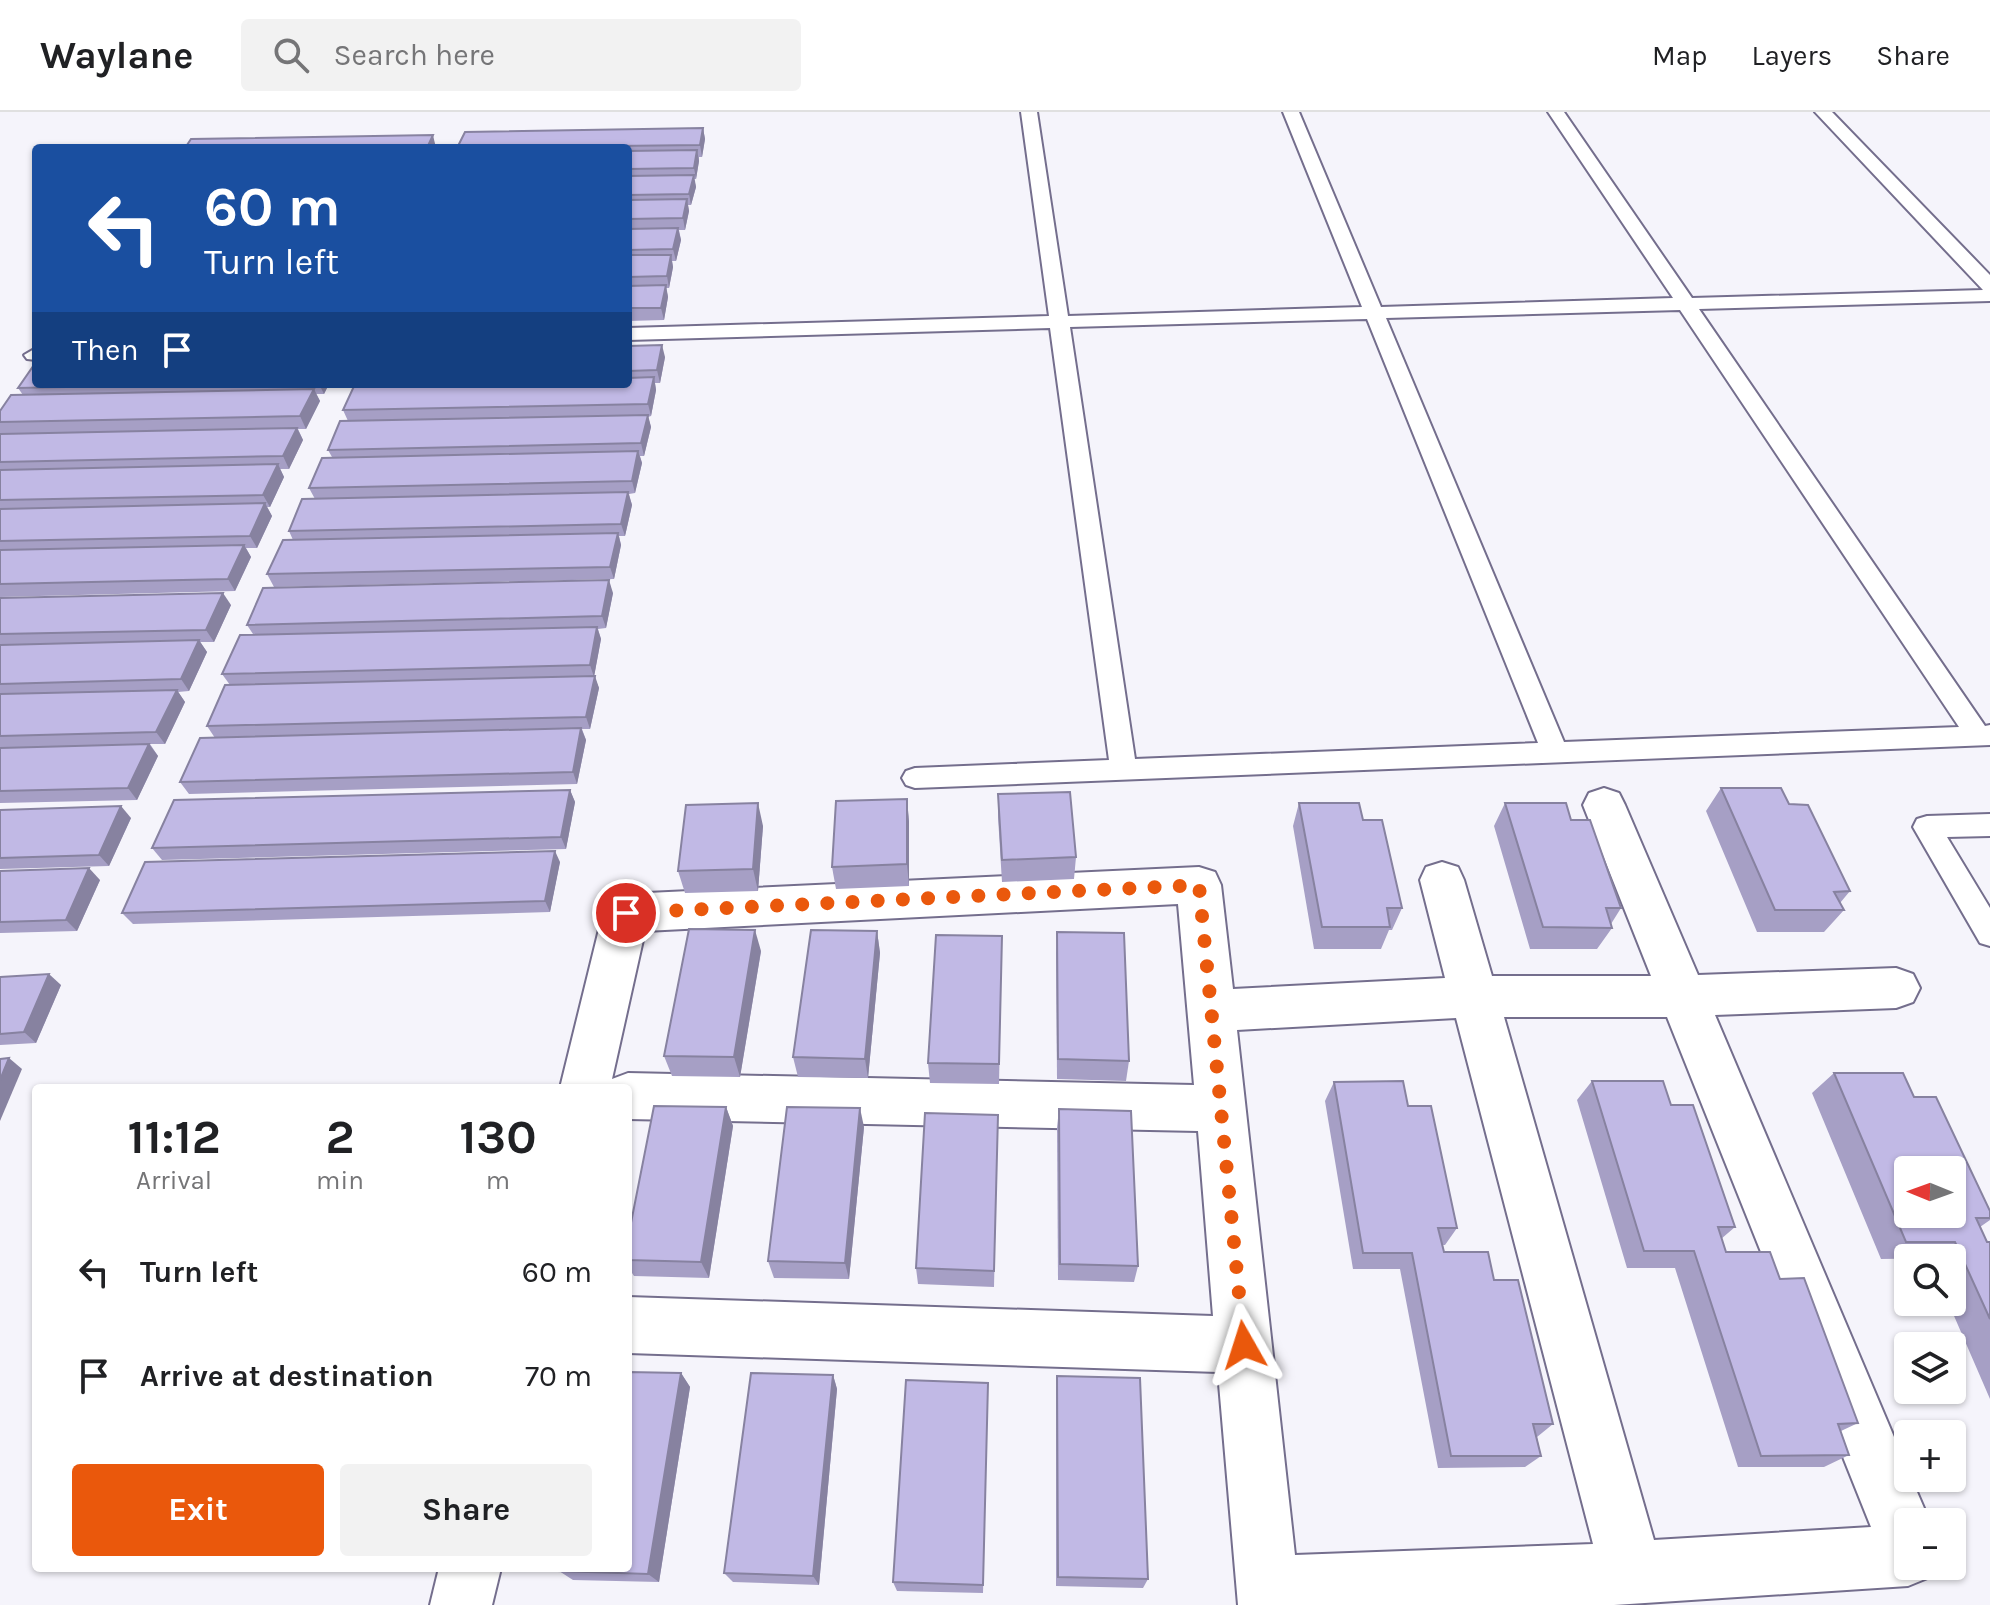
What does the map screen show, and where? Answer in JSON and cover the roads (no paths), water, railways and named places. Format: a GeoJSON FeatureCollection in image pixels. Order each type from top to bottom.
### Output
{"type":"FeatureCollection","features":[{"type":"Feature","properties":{"kind":"street"},"geometry":{"type":"LineString","coordinates":[[1604,805],[1894,1509]]}},
{"type":"Feature","properties":{"kind":"street"},"geometry":{"type":"LineString","coordinates":[[1442,880],[1632,1573]]}},
{"type":"Feature","properties":{"kind":"street"},"geometry":{"type":"LineString","coordinates":[[586,1084],[626,913],[1199,885],[1268,1596],[1556,1592],[1632,1573],[1894,1556]]}},
{"type":"Feature","properties":{"kind":"street"},"geometry":{"type":"LineString","coordinates":[[1211,1011],[1474,997],[1684,996],[1896,988]]}},
{"type":"Feature","properties":{"kind":"street"},"geometry":{"type":"LineString","coordinates":[[632,1096],[1220,1109]]}},
{"type":"Feature","properties":{"kind":"street"},"geometry":{"type":"LineString","coordinates":[[632,1325],[1244,1345]]}},
{"type":"Feature","properties":{"kind":"street"},"geometry":{"type":"LineString","coordinates":[[461,1605],[469,1572]]}},
{"type":"Feature","properties":{"kind":"lane"},"geometry":{"type":"LineString","coordinates":[[1029,112],[1123,769]]}},
{"type":"Feature","properties":{"kind":"lane"},"geometry":{"type":"LineString","coordinates":[[1291,112],[1554,750]]}},
{"type":"Feature","properties":{"kind":"lane"},"geometry":{"type":"LineString","coordinates":[[1556,112],[1984,735]]}},
{"type":"Feature","properties":{"kind":"lane"},"geometry":{"type":"LineString","coordinates":[[1823,112],[1990,286]]}},
{"type":"Feature","properties":{"kind":"lane"},"geometry":{"type":"LineString","coordinates":[[632,334],[1990,295]]}},
{"type":"Feature","properties":{"kind":"lane"},"geometry":{"type":"LineString","coordinates":[[915,778],[1984,735]]}},
{"type":"Feature","properties":{"kind":"lane"},"geometry":{"type":"LineString","coordinates":[[1990,825],[1927,827],[1990,934]]}}]}
